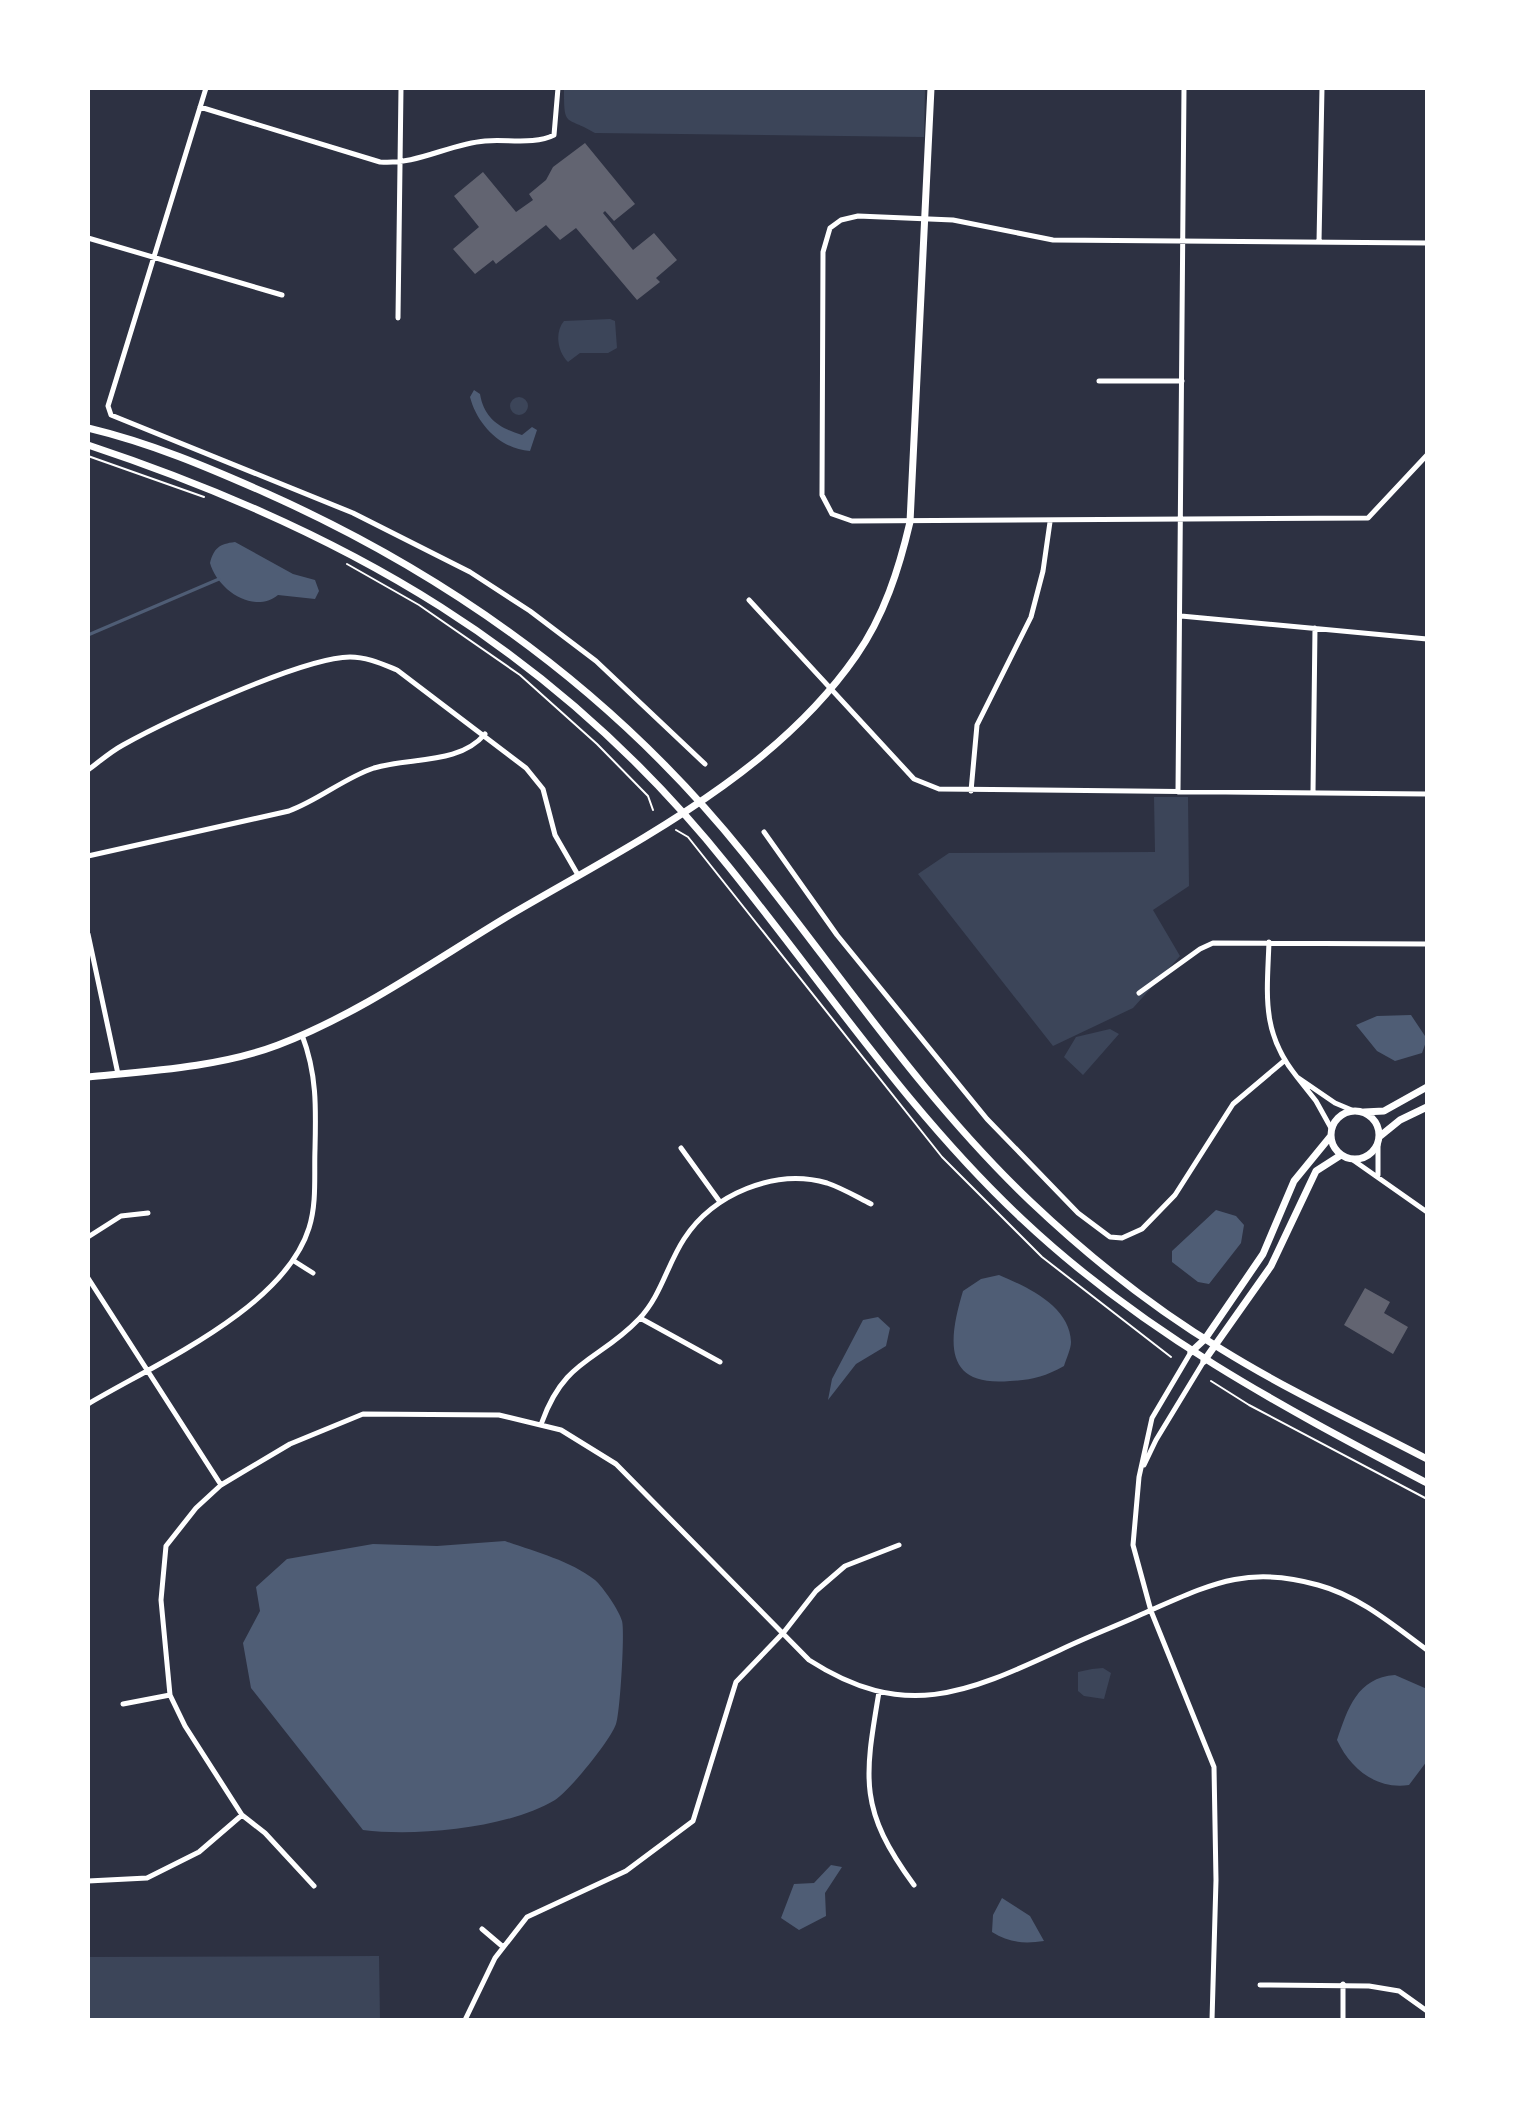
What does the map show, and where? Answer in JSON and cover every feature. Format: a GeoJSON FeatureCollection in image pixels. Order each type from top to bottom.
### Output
{"type":"FeatureCollection","features":[{"type":"Feature","properties":{"kind":"main road"},"geometry":{"type":"LineString","coordinates":[[88,1077],[237,1057],[302,1035],[684,813],[746,769],[830,689],[857,655],[877,619],[900,564],[910,522],[931,88]]}},
{"type":"Feature","properties":{"kind":"main road"},"geometry":{"type":"LineString","coordinates":[[88,428],[155,445],[317,516],[456,594],[588,691],[699,801],[915,1075],[992,1162],[1097,1259],[1217,1347],[1427,1459]]}},
{"type":"Feature","properties":{"kind":"main road"},"geometry":{"type":"LineString","coordinates":[[88,445],[278,516],[445,607],[544,678],[684,813],[900,1088],[959,1156],[1086,1275],[1204,1361],[1427,1483]]}},
{"type":"Feature","properties":{"kind":"main road"},"geometry":{"type":"LineString","coordinates":[[1191,1352],[1205,1339],[1263,1254],[1294,1181],[1331,1133],[1340,1116],[1354,1111],[1384,1111],[1427,1087]]}},
{"type":"Feature","properties":{"kind":"main road"},"geometry":{"type":"LineString","coordinates":[[1331,1133],[1341,1155],[1353,1160],[1365,1157],[1400,1120],[1427,1107]]}},
{"type":"Feature","properties":{"kind":"main road"},"geometry":{"type":"LineString","coordinates":[[1364,1112],[1375,1122],[1378,1140]]}},
{"type":"Feature","properties":{"kind":"main road"},"geometry":{"type":"LineString","coordinates":[[1204,1361],[1217,1347],[1271,1266],[1309,1183],[1325,1163],[1341,1155]]}},
{"type":"Feature","properties":{"kind":"street"},"geometry":{"type":"LineString","coordinates":[[206,88],[108,406],[111,415],[353,513],[470,572],[530,611],[596,661],[705,764]]}},
{"type":"Feature","properties":{"kind":"street"},"geometry":{"type":"LineString","coordinates":[[398,318],[401,88]]}},
{"type":"Feature","properties":{"kind":"street"},"geometry":{"type":"LineString","coordinates":[[200,107],[380,162],[399,164],[480,141],[544,140],[554,135],[558,88]]}},
{"type":"Feature","properties":{"kind":"street"},"geometry":{"type":"LineString","coordinates":[[1178,792],[1184,88]]}},
{"type":"Feature","properties":{"kind":"street"},"geometry":{"type":"LineString","coordinates":[[1319,242],[1322,88]]}},
{"type":"Feature","properties":{"kind":"street"},"geometry":{"type":"LineString","coordinates":[[1427,243],[1053,240],[986,224],[926,217],[849,218],[830,228],[825,238],[822,495],[832,514],[852,521],[1181,522],[1368,518],[1427,455]]}},
{"type":"Feature","properties":{"kind":"street"},"geometry":{"type":"LineString","coordinates":[[88,238],[282,295]]}},
{"type":"Feature","properties":{"kind":"street"},"geometry":{"type":"LineString","coordinates":[[1099,381],[1182,381]]}},
{"type":"Feature","properties":{"kind":"street"},"geometry":{"type":"LineString","coordinates":[[971,791],[977,725],[1031,617],[1043,571],[1050,522]]}},
{"type":"Feature","properties":{"kind":"street"},"geometry":{"type":"LineString","coordinates":[[749,600],[914,779],[939,789],[1427,794]]}},
{"type":"Feature","properties":{"kind":"street"},"geometry":{"type":"LineString","coordinates":[[1181,616],[1427,639]]}},
{"type":"Feature","properties":{"kind":"street"},"geometry":{"type":"LineString","coordinates":[[1313,793],[1315,628]]}},
{"type":"Feature","properties":{"kind":"street"},"geometry":{"type":"LineString","coordinates":[[88,770],[121,746],[254,686],[322,662],[350,657],[372,660],[397,670],[526,768],[543,789],[555,835],[578,875]]}},
{"type":"Feature","properties":{"kind":"street"},"geometry":{"type":"LineString","coordinates":[[88,856],[289,811],[313,802],[364,772],[467,751],[485,734]]}},
{"type":"Feature","properties":{"kind":"street"},"geometry":{"type":"LineString","coordinates":[[764,832],[837,935],[987,1119],[1078,1213],[1110,1237],[1122,1238],[1142,1229],[1175,1195],[1233,1104],[1284,1061]]}},
{"type":"Feature","properties":{"kind":"street"},"geometry":{"type":"LineString","coordinates":[[88,934],[118,1074]]}},
{"type":"Feature","properties":{"kind":"street"},"geometry":{"type":"LineString","coordinates":[[1269,942],[1269,1024],[1284,1061],[1316,1101],[1331,1133]]}},
{"type":"Feature","properties":{"kind":"street"},"geometry":{"type":"LineString","coordinates":[[1139,993],[1213,943],[1427,944]]}},
{"type":"Feature","properties":{"kind":"street"},"geometry":{"type":"LineString","coordinates":[[88,1404],[245,1310],[271,1288],[294,1261],[309,1228],[314,1195],[316,1078],[302,1035]]}},
{"type":"Feature","properties":{"kind":"street"},"geometry":{"type":"LineString","coordinates":[[1297,1077],[1335,1103],[1354,1111]]}},
{"type":"Feature","properties":{"kind":"street"},"geometry":{"type":"LineString","coordinates":[[1378,1140],[1378,1176]]}},
{"type":"Feature","properties":{"kind":"street"},"geometry":{"type":"LineString","coordinates":[[681,1148],[720,1202]]}},
{"type":"Feature","properties":{"kind":"street"},"geometry":{"type":"LineString","coordinates":[[1353,1160],[1427,1212]]}},
{"type":"Feature","properties":{"kind":"street"},"geometry":{"type":"LineString","coordinates":[[542,1422],[551,1397],[573,1368],[603,1349],[640,1318],[669,1275],[684,1239],[720,1202],[756,1185],[793,1177],[829,1184],[871,1204]]}},
{"type":"Feature","properties":{"kind":"street"},"geometry":{"type":"LineString","coordinates":[[88,1237],[121,1216],[148,1213]]}},
{"type":"Feature","properties":{"kind":"street"},"geometry":{"type":"LineString","coordinates":[[294,1261],[313,1273]]}},
{"type":"Feature","properties":{"kind":"street"},"geometry":{"type":"LineString","coordinates":[[88,1278],[221,1485]]}},
{"type":"Feature","properties":{"kind":"street"},"geometry":{"type":"LineString","coordinates":[[640,1318],[720,1362]]}},
{"type":"Feature","properties":{"kind":"street"},"geometry":{"type":"LineString","coordinates":[[1191,1352],[1152,1418],[1139,1477],[1133,1545],[1151,1611],[1214,1767],[1216,1869],[1212,2020]]}},
{"type":"Feature","properties":{"kind":"street"},"geometry":{"type":"LineString","coordinates":[[1139,1477],[1156,1440],[1204,1361]]}},
{"type":"Feature","properties":{"kind":"street"},"geometry":{"type":"LineString","coordinates":[[314,1886],[265,1833],[242,1815],[193,1739],[170,1695],[161,1600],[166,1546],[196,1508],[221,1485],[290,1444],[363,1414],[499,1415],[542,1422],[581,1439],[616,1464],[819,1667],[840,1680],[879,1692],[927,1697],[971,1689],[1151,1611],[1185,1593],[1224,1580],[1273,1577],[1295,1580],[1351,1598],[1427,1650]]}},
{"type":"Feature","properties":{"kind":"street"},"geometry":{"type":"LineString","coordinates":[[465,2020],[502,1946],[527,1917],[626,1871],[693,1821],[736,1682],[784,1632],[816,1591],[845,1566],[899,1545]]}},
{"type":"Feature","properties":{"kind":"street"},"geometry":{"type":"LineString","coordinates":[[879,1692],[866,1773],[872,1814],[890,1852],[914,1885]]}},
{"type":"Feature","properties":{"kind":"street"},"geometry":{"type":"LineString","coordinates":[[123,1704],[170,1695]]}},
{"type":"Feature","properties":{"kind":"street"},"geometry":{"type":"LineString","coordinates":[[88,1881],[147,1878],[199,1852],[242,1815]]}},
{"type":"Feature","properties":{"kind":"street"},"geometry":{"type":"LineString","coordinates":[[482,1929],[502,1946]]}},
{"type":"Feature","properties":{"kind":"street"},"geometry":{"type":"LineString","coordinates":[[1260,1985],[1343,1984],[1399,1991],[1427,2011]]}},
{"type":"Feature","properties":{"kind":"street"},"geometry":{"type":"LineString","coordinates":[[1343,1984],[1343,2020]]}},
{"type":"Feature","properties":{"kind":"path"},"geometry":{"type":"LineString","coordinates":[[88,456],[205,498]]}},
{"type":"Feature","properties":{"kind":"path"},"geometry":{"type":"LineString","coordinates":[[340,559],[419,605],[520,675],[618,764],[648,796],[653,810]]}},
{"type":"Feature","properties":{"kind":"path"},"geometry":{"type":"LineString","coordinates":[[1211,1381],[1427,1499]]}},
{"type":"Feature","properties":{"kind":"shaded area"},"geometry":{"type":"Polygon","coordinates":[[[564,88],[925,88],[924,137],[595,133],[568,119],[564,88]]]}},
{"type":"Feature","properties":{"kind":"shaded area"},"geometry":{"type":"Polygon","coordinates":[[[564,321],[615,321],[617,348],[608,353],[580,353],[568,362],[558,342],[564,321]]]}},
{"type":"Feature","properties":{"kind":"shaded area"},"geometry":{"type":"Polygon","coordinates":[[[474,390],[480,394],[489,416],[506,429],[522,435],[532,427],[537,430],[530,451],[509,446],[491,433],[473,407],[470,397],[474,390]]]}},
{"type":"Feature","properties":{"kind":"shaded area"},"geometry":{"type":"Polygon","coordinates":[[[519,397],[528,406],[519,415],[510,406],[519,397]]]}},
{"type":"Feature","properties":{"kind":"shaded area"},"geometry":{"type":"Polygon","coordinates":[[[235,542],[293,574],[315,580],[319,591],[315,599],[278,595],[258,602],[247,601],[228,590],[210,563],[218,548],[235,542]]]}},
{"type":"Feature","properties":{"kind":"shaded area"},"geometry":{"type":"Polygon","coordinates":[[[1154,797],[1188,797],[1189,886],[1153,910],[1180,956],[1133,1008],[1053,1046],[918,874],[949,853],[1155,852],[1154,797]]]}},
{"type":"Feature","properties":{"kind":"shaded area"},"geometry":{"type":"Polygon","coordinates":[[[1411,1015],[1427,1039],[1422,1053],[1395,1061],[1377,1051],[1356,1025],[1377,1016],[1411,1015]]]}},
{"type":"Feature","properties":{"kind":"shaded area"},"geometry":{"type":"Polygon","coordinates":[[[1110,1029],[1119,1034],[1083,1075],[1064,1057],[1076,1037],[1110,1029]]]}},
{"type":"Feature","properties":{"kind":"shaded area"},"geometry":{"type":"Polygon","coordinates":[[[1216,1210],[1236,1216],[1244,1225],[1241,1243],[1209,1284],[1198,1282],[1172,1262],[1172,1251],[1216,1210]]]}},
{"type":"Feature","properties":{"kind":"shaded area"},"geometry":{"type":"Polygon","coordinates":[[[999,1275],[1045,1300],[1063,1318],[1071,1342],[1064,1366],[1038,1377],[1010,1381],[988,1381],[972,1376],[962,1368],[954,1343],[963,1291],[981,1279],[999,1275]]]}},
{"type":"Feature","properties":{"kind":"shaded area"},"geometry":{"type":"Polygon","coordinates":[[[878,1317],[890,1328],[886,1346],[856,1364],[828,1400],[832,1379],[863,1320],[878,1317]]]}},
{"type":"Feature","properties":{"kind":"shaded area"},"geometry":{"type":"Polygon","coordinates":[[[505,1541],[552,1557],[585,1573],[598,1583],[618,1611],[623,1628],[616,1724],[598,1753],[570,1786],[555,1800],[536,1810],[462,1828],[409,1832],[363,1830],[251,1688],[243,1643],[260,1611],[256,1587],[287,1559],[373,1544],[437,1546],[505,1541]]]}},
{"type":"Feature","properties":{"kind":"shaded area"},"geometry":{"type":"Polygon","coordinates":[[[1103,1668],[1111,1673],[1104,1699],[1084,1696],[1078,1691],[1078,1672],[1103,1668]]]}},
{"type":"Feature","properties":{"kind":"shaded area"},"geometry":{"type":"Polygon","coordinates":[[[1395,1675],[1427,1689],[1427,1761],[1409,1785],[1397,1786],[1366,1775],[1349,1760],[1337,1740],[1350,1706],[1363,1688],[1382,1677],[1395,1675]]]}},
{"type":"Feature","properties":{"kind":"shaded area"},"geometry":{"type":"Polygon","coordinates":[[[831,1865],[842,1867],[825,1893],[826,1916],[799,1930],[781,1918],[794,1884],[814,1883],[831,1865]]]}},
{"type":"Feature","properties":{"kind":"shaded area"},"geometry":{"type":"Polygon","coordinates":[[[1002,1898],[1030,1916],[1044,1941],[1017,1942],[992,1932],[993,1915],[1002,1898]]]}},
{"type":"Feature","properties":{"kind":"shaded area"},"geometry":{"type":"Polygon","coordinates":[[[379,1956],[380,2020],[88,2020],[88,1957],[379,1956]]]}},
{"type":"Feature","properties":{"kind":"building"},"geometry":{"type":"Polygon","coordinates":[[[585,143],[635,204],[614,221],[605,211],[603,213],[633,250],[654,233],[677,260],[656,278],[660,282],[637,300],[576,228],[560,240],[546,225],[496,264],[493,260],[475,274],[453,249],[479,227],[454,196],[483,172],[516,212],[533,200],[529,194],[546,180],[553,167],[585,143]]]}},
{"type":"Feature","properties":{"kind":"building"},"geometry":{"type":"Polygon","coordinates":[[[1365,1288],[1390,1302],[1384,1313],[1408,1327],[1393,1354],[1344,1325],[1365,1288]]]}},
{"type":"Feature","properties":{"kind":"waterway"},"geometry":{"type":"LineString","coordinates":[[88,635],[219,579]]}}]}
